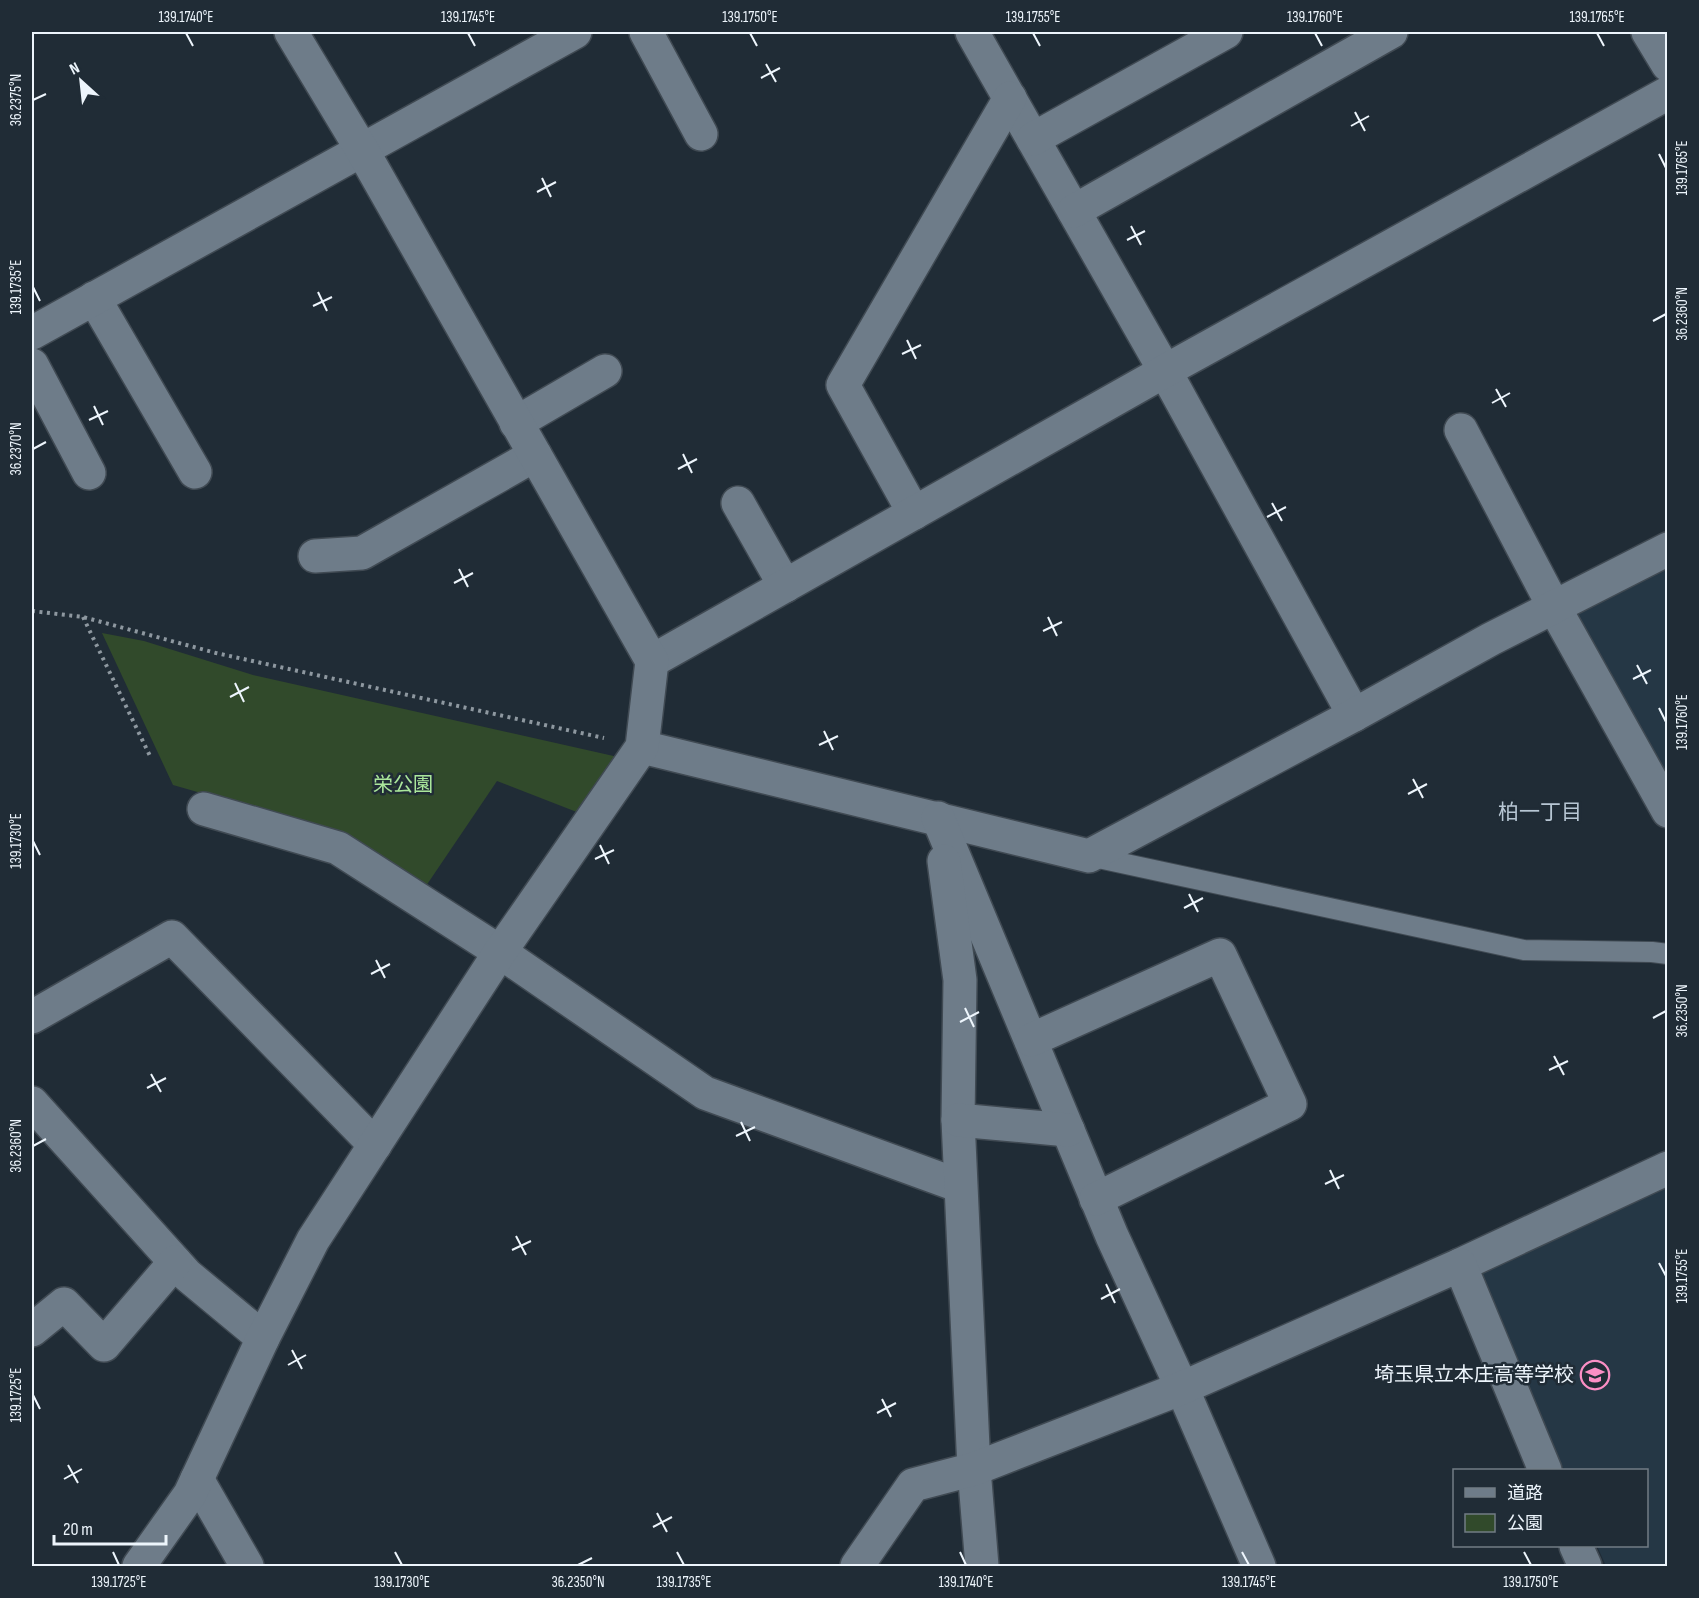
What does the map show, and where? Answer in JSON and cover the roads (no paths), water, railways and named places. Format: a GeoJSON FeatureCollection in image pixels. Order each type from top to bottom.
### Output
{"type":"FeatureCollection","features":[{"type":"Feature","properties":{"kind":"street"},"geometry":{"type":"LineString","coordinates":[[139,1566],[190,1494],[263,1338],[314,1240],[500,952],[642,747],[652,661],[362,150],[291,32]]}},
{"type":"Feature","properties":{"kind":"street"},"geometry":{"type":"LineString","coordinates":[[32,333],[575,32]]}},
{"type":"Feature","properties":{"kind":"street"},"geometry":{"type":"LineString","coordinates":[[646,32],[701,134]]}},
{"type":"Feature","properties":{"kind":"street"},"geometry":{"type":"LineString","coordinates":[[972,32],[1165,371],[1354,715]]}},
{"type":"Feature","properties":{"kind":"street"},"geometry":{"type":"LineString","coordinates":[[1033,139],[1226,32]]}},
{"type":"Feature","properties":{"kind":"street"},"geometry":{"type":"LineString","coordinates":[[1074,211],[1391,32]]}},
{"type":"Feature","properties":{"kind":"street"},"geometry":{"type":"LineString","coordinates":[[1648,32],[1668,65]]}},
{"type":"Feature","properties":{"kind":"street"},"geometry":{"type":"LineString","coordinates":[[652,661],[1165,371],[1668,93]]}},
{"type":"Feature","properties":{"kind":"street"},"geometry":{"type":"LineString","coordinates":[[914,513],[843,385],[1010,98]]}},
{"type":"Feature","properties":{"kind":"street"},"geometry":{"type":"LineString","coordinates":[[94,298],[195,472]]}},
{"type":"Feature","properties":{"kind":"street"},"geometry":{"type":"LineString","coordinates":[[32,365],[89,473]]}},
{"type":"Feature","properties":{"kind":"street"},"geometry":{"type":"LineString","coordinates":[[516,423],[605,371]]}},
{"type":"Feature","properties":{"kind":"street"},"geometry":{"type":"LineString","coordinates":[[1461,430],[1554,607],[1668,811]]}},
{"type":"Feature","properties":{"kind":"street"},"geometry":{"type":"LineString","coordinates":[[315,556],[362,553],[535,455]]}},
{"type":"Feature","properties":{"kind":"street"},"geometry":{"type":"LineString","coordinates":[[738,503],[785,586]]}},
{"type":"Feature","properties":{"kind":"street"},"geometry":{"type":"LineString","coordinates":[[642,747],[1089,856],[1354,715],[1491,639],[1668,549]]}},
{"type":"Feature","properties":{"kind":"street"},"geometry":{"type":"LineString","coordinates":[[204,809],[338,848],[500,952],[705,1093],[960,1186]]}},
{"type":"Feature","properties":{"kind":"street"},"geometry":{"type":"LineString","coordinates":[[938,818],[1096,1198],[1259,1566]]}},
{"type":"Feature","properties":{"kind":"street"},"geometry":{"type":"LineString","coordinates":[[938,818],[960,980],[958,1120],[960,1186],[982,1566]]}},
{"type":"Feature","properties":{"kind":"street"},"geometry":{"type":"LineString","coordinates":[[32,1017],[172,937],[375,1144]]}},
{"type":"Feature","properties":{"kind":"street"},"geometry":{"type":"LineString","coordinates":[[1031,1040],[1220,955],[1290,1104],[1096,1198]]}},
{"type":"Feature","properties":{"kind":"street"},"geometry":{"type":"LineString","coordinates":[[32,1103],[187,1275],[263,1338]]}},
{"type":"Feature","properties":{"kind":"street"},"geometry":{"type":"LineString","coordinates":[[958,1120],[1068,1130]]}},
{"type":"Feature","properties":{"kind":"street"},"geometry":{"type":"LineString","coordinates":[[857,1566],[913,1485],[975,1469],[1182,1389],[1460,1265],[1668,1168]]}},
{"type":"Feature","properties":{"kind":"street"},"geometry":{"type":"LineString","coordinates":[[32,1330],[64,1304],[104,1344],[175,1262]]}},
{"type":"Feature","properties":{"kind":"street"},"geometry":{"type":"LineString","coordinates":[[1460,1265],[1545,1469]]}},
{"type":"Feature","properties":{"kind":"street"},"geometry":{"type":"LineString","coordinates":[[197,1479],[247,1566]]}},
{"type":"Feature","properties":{"kind":"street"},"geometry":{"type":"LineString","coordinates":[[1577,1547],[1584,1566]]}},
{"type":"Feature","properties":{"kind":"lane"},"geometry":{"type":"LineString","coordinates":[[1089,856],[1524,951],[1668,954]]}},
{"type":"Feature","properties":{"kind":"place","name":"埼玉県立本庄高等学校"},"geometry":{"type":"Point","coordinates":[1595,1375]}},
{"type":"Feature","properties":{"kind":"district","name":"柏一丁目"},"geometry":{"type":"Point","coordinates":[1540,812]}},
{"type":"Feature","properties":{"kind":"park label","name":"栄公園"},"geometry":{"type":"Point","coordinates":[403,785]}}]}
